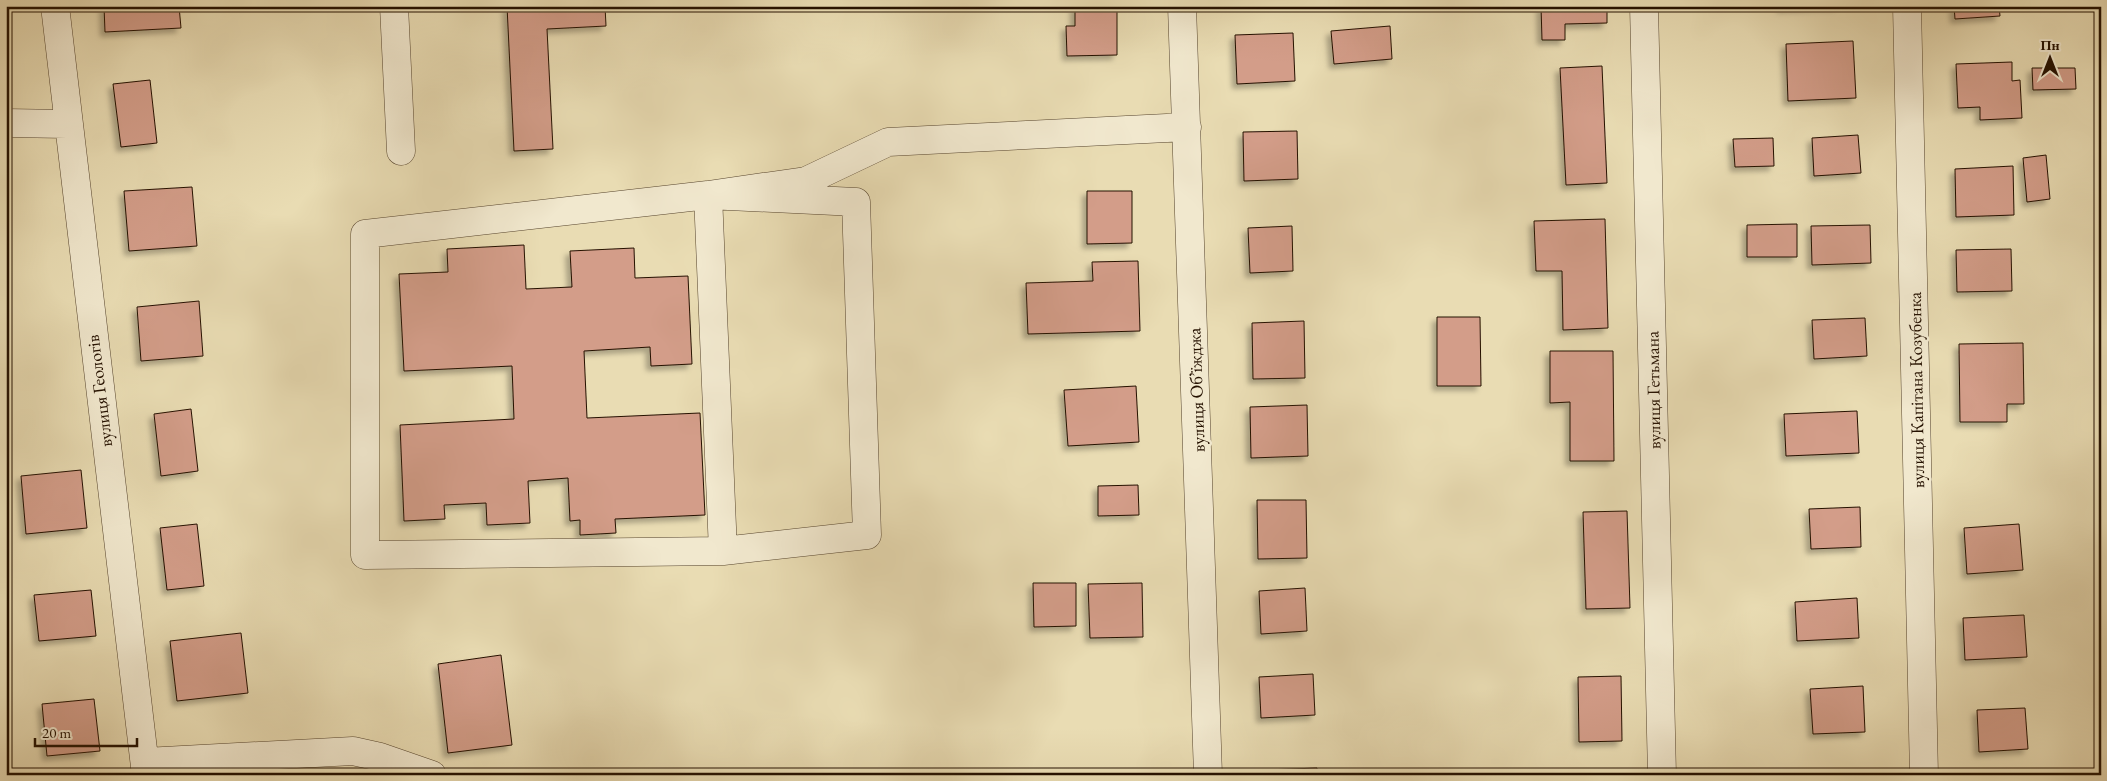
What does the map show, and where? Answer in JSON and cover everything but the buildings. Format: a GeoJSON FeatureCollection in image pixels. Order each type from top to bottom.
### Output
{"type":"FeatureCollection","features":[{"type":"Feature","properties":{"kind":"street","name":"вулиця Геологів"},"geometry":{"type":"LineString","coordinates":[[54,6],[146,768]]}},
{"type":"Feature","properties":{"kind":"street"},"geometry":{"type":"LineString","coordinates":[[394,6],[401,151]]}},
{"type":"Feature","properties":{"kind":"street","name":"вулиця Обʼїжджа"},"geometry":{"type":"LineString","coordinates":[[1182,6],[1208,775]]}},
{"type":"Feature","properties":{"kind":"street","name":"вулиця Гетьмана"},"geometry":{"type":"LineString","coordinates":[[1644,6],[1662,775]]}},
{"type":"Feature","properties":{"kind":"street","name":"вулиця Капітана Козубенка"},"geometry":{"type":"LineString","coordinates":[[1907,6],[1924,775]]}},
{"type":"Feature","properties":{"kind":"street"},"geometry":{"type":"LineString","coordinates":[[6,123],[67,124]]}},
{"type":"Feature","properties":{"kind":"street"},"geometry":{"type":"LineString","coordinates":[[708,195],[856,202],[867,535],[723,551],[365,555],[365,234],[708,195],[806,180],[888,142],[1187,127]]}},
{"type":"Feature","properties":{"kind":"street"},"geometry":{"type":"LineString","coordinates":[[708,195],[723,551]]}},
{"type":"Feature","properties":{"kind":"street"},"geometry":{"type":"LineString","coordinates":[[146,768],[353,751],[381,766],[432,775]]}}]}
